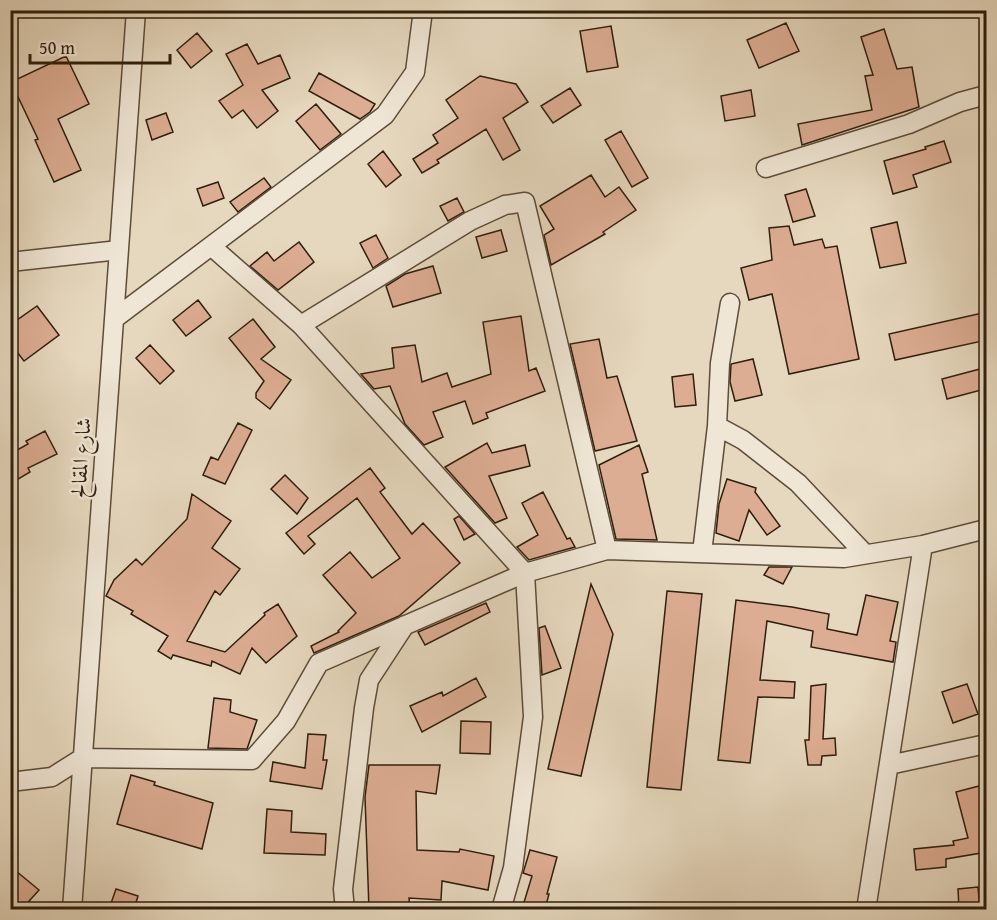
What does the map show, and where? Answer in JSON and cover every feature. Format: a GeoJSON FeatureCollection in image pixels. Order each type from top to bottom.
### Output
{"type":"FeatureCollection","features":[{"type":"Feature","properties":{"kind":"street","name":"شارع المقالح"},"geometry":{"type":"LineString","coordinates":[[72,909],[136,10]]}},
{"type":"Feature","properties":{"kind":"street"},"geometry":{"type":"LineString","coordinates":[[114,319],[385,115],[415,72],[423,10]]}},
{"type":"Feature","properties":{"kind":"street"},"geometry":{"type":"LineString","coordinates":[[766,168],[909,124],[960,102],[987,95]]}},
{"type":"Feature","properties":{"kind":"street"},"geometry":{"type":"LineString","coordinates":[[301,326],[470,221],[505,205],[525,202],[607,550]]}},
{"type":"Feature","properties":{"kind":"street"},"geometry":{"type":"LineString","coordinates":[[211,246],[301,326],[525,573],[533,717],[513,868],[501,909]]}},
{"type":"Feature","properties":{"kind":"street"},"geometry":{"type":"LineString","coordinates":[[10,262],[119,250]]}},
{"type":"Feature","properties":{"kind":"street"},"geometry":{"type":"LineString","coordinates":[[702,553],[717,426],[720,363],[730,303]]}},
{"type":"Feature","properties":{"kind":"street"},"geometry":{"type":"LineString","coordinates":[[717,426],[743,440],[798,483],[865,554]]}},
{"type":"Feature","properties":{"kind":"street"},"geometry":{"type":"LineString","coordinates":[[10,782],[52,777],[82,758],[252,760],[286,721],[320,663],[525,573],[607,550],[844,558],[923,545],[987,530]]}},
{"type":"Feature","properties":{"kind":"street"},"geometry":{"type":"LineString","coordinates":[[869,908],[923,545]]}},
{"type":"Feature","properties":{"kind":"street"},"geometry":{"type":"LineString","coordinates":[[345,909],[342,889],[369,680],[405,626]]}},
{"type":"Feature","properties":{"kind":"street"},"geometry":{"type":"LineString","coordinates":[[889,765],[987,744]]}},
{"type":"Feature","properties":{"kind":"building"},"geometry":{"type":"Polygon","coordinates":[[[786,23],[799,51],[759,68],[747,40],[786,23]]]}},
{"type":"Feature","properties":{"kind":"building"},"geometry":{"type":"Polygon","coordinates":[[[611,26],[618,67],[587,72],[580,31],[611,26]]]}},
{"type":"Feature","properties":{"kind":"building"},"geometry":{"type":"Polygon","coordinates":[[[884,29],[897,69],[912,67],[919,107],[802,145],[798,124],[872,110],[865,76],[873,75],[861,37],[884,29]]]}},
{"type":"Feature","properties":{"kind":"building"},"geometry":{"type":"Polygon","coordinates":[[[197,33],[212,51],[191,68],[177,50],[197,33]]]}},
{"type":"Feature","properties":{"kind":"building"},"geometry":{"type":"Polygon","coordinates":[[[247,44],[258,64],[280,55],[290,78],[262,90],[278,111],[257,128],[243,110],[232,118],[219,101],[243,85],[226,54],[247,44]]]}},
{"type":"Feature","properties":{"kind":"building"},"geometry":{"type":"Polygon","coordinates":[[[66,56],[89,104],[58,119],[81,170],[54,182],[35,140],[38,139],[11,82],[66,56]]]}},
{"type":"Feature","properties":{"kind":"building"},"geometry":{"type":"Polygon","coordinates":[[[319,73],[375,104],[370,112],[360,119],[309,91],[319,73]]]}},
{"type":"Feature","properties":{"kind":"building"},"geometry":{"type":"Polygon","coordinates":[[[480,76],[516,84],[528,102],[503,118],[520,150],[503,160],[486,129],[437,160],[439,163],[422,173],[413,159],[438,143],[433,135],[458,118],[446,100],[480,76]]]}},
{"type":"Feature","properties":{"kind":"building"},"geometry":{"type":"Polygon","coordinates":[[[570,88],[581,105],[553,123],[541,106],[570,88]]]}},
{"type":"Feature","properties":{"kind":"building"},"geometry":{"type":"Polygon","coordinates":[[[751,90],[755,116],[725,121],[721,96],[751,90]]]}},
{"type":"Feature","properties":{"kind":"building"},"geometry":{"type":"Polygon","coordinates":[[[316,104],[341,134],[320,150],[296,121],[316,104]]]}},
{"type":"Feature","properties":{"kind":"building"},"geometry":{"type":"Polygon","coordinates":[[[166,113],[173,132],[152,140],[146,120],[166,113]]]}},
{"type":"Feature","properties":{"kind":"building"},"geometry":{"type":"Polygon","coordinates":[[[621,131],[648,178],[632,187],[605,140],[621,131]]]}},
{"type":"Feature","properties":{"kind":"building"},"geometry":{"type":"Polygon","coordinates":[[[944,141],[951,162],[913,175],[917,187],[893,194],[884,161],[926,149],[925,147],[944,141]]]}},
{"type":"Feature","properties":{"kind":"building"},"geometry":{"type":"Polygon","coordinates":[[[383,151],[401,175],[386,187],[368,164],[383,151]]]}},
{"type":"Feature","properties":{"kind":"building"},"geometry":{"type":"Polygon","coordinates":[[[591,175],[605,197],[619,187],[636,210],[603,232],[605,234],[551,265],[544,235],[554,229],[540,206],[591,175]]]}},
{"type":"Feature","properties":{"kind":"building"},"geometry":{"type":"Polygon","coordinates":[[[264,178],[271,187],[238,212],[230,202],[264,178]]]}},
{"type":"Feature","properties":{"kind":"building"},"geometry":{"type":"Polygon","coordinates":[[[218,182],[224,198],[203,206],[197,189],[218,182]]]}},
{"type":"Feature","properties":{"kind":"building"},"geometry":{"type":"Polygon","coordinates":[[[806,189],[815,216],[793,222],[785,195],[806,189]]]}},
{"type":"Feature","properties":{"kind":"building"},"geometry":{"type":"Polygon","coordinates":[[[457,198],[464,212],[448,221],[440,206],[457,198]]]}},
{"type":"Feature","properties":{"kind":"building"},"geometry":{"type":"Polygon","coordinates":[[[897,222],[906,263],[880,268],[871,228],[897,222]]]}},
{"type":"Feature","properties":{"kind":"building"},"geometry":{"type":"Polygon","coordinates":[[[789,226],[794,245],[822,239],[825,248],[837,246],[859,359],[789,374],[772,294],[749,300],[741,268],[772,260],[769,228],[789,226]]]}},
{"type":"Feature","properties":{"kind":"building"},"geometry":{"type":"Polygon","coordinates":[[[501,230],[507,251],[482,258],[476,237],[501,230]]]}},
{"type":"Feature","properties":{"kind":"building"},"geometry":{"type":"Polygon","coordinates":[[[376,235],[388,258],[373,268],[360,243],[376,235]]]}},
{"type":"Feature","properties":{"kind":"building"},"geometry":{"type":"Polygon","coordinates":[[[299,242],[314,262],[278,290],[250,266],[267,252],[274,261],[299,242]]]}},
{"type":"Feature","properties":{"kind":"building"},"geometry":{"type":"Polygon","coordinates":[[[433,266],[441,293],[393,307],[386,286],[405,274],[433,266]]]}},
{"type":"Feature","properties":{"kind":"building"},"geometry":{"type":"Polygon","coordinates":[[[198,300],[211,317],[186,336],[173,320],[198,300]]]}},
{"type":"Feature","properties":{"kind":"building"},"geometry":{"type":"Polygon","coordinates":[[[37,306],[59,335],[24,361],[10,343],[10,325],[37,306]]]}},
{"type":"Feature","properties":{"kind":"building"},"geometry":{"type":"Polygon","coordinates":[[[987,312],[987,340],[895,360],[889,334],[987,312]]]}},
{"type":"Feature","properties":{"kind":"building"},"geometry":{"type":"Polygon","coordinates":[[[521,316],[529,371],[536,368],[545,391],[486,413],[488,418],[473,424],[465,401],[433,412],[443,437],[424,445],[405,424],[390,386],[374,389],[361,374],[394,368],[392,348],[415,345],[422,382],[447,373],[452,387],[491,374],[483,322],[521,316]]]}},
{"type":"Feature","properties":{"kind":"building"},"geometry":{"type":"Polygon","coordinates":[[[253,319],[275,347],[261,359],[291,380],[270,409],[256,398],[256,393],[264,381],[229,338],[253,319]]]}},
{"type":"Feature","properties":{"kind":"building"},"geometry":{"type":"Polygon","coordinates":[[[599,339],[607,378],[617,376],[637,441],[595,451],[570,344],[599,339]]]}},
{"type":"Feature","properties":{"kind":"building"},"geometry":{"type":"Polygon","coordinates":[[[150,345],[174,371],[160,384],[136,358],[150,345]]]}},
{"type":"Feature","properties":{"kind":"building"},"geometry":{"type":"Polygon","coordinates":[[[753,359],[762,395],[735,401],[730,382],[731,364],[753,359]]]}},
{"type":"Feature","properties":{"kind":"building"},"geometry":{"type":"Polygon","coordinates":[[[980,369],[985,389],[947,399],[942,379],[980,369]]]}},
{"type":"Feature","properties":{"kind":"building"},"geometry":{"type":"Polygon","coordinates":[[[693,374],[696,405],[675,407],[672,377],[693,374]]]}},
{"type":"Feature","properties":{"kind":"building"},"geometry":{"type":"Polygon","coordinates":[[[238,423],[252,430],[225,484],[203,475],[211,457],[218,460],[238,423]]]}},
{"type":"Feature","properties":{"kind":"building"},"geometry":{"type":"Polygon","coordinates":[[[45,431],[57,454],[28,468],[30,472],[10,484],[10,454],[28,444],[26,441],[45,431]]]}},
{"type":"Feature","properties":{"kind":"building"},"geometry":{"type":"Polygon","coordinates":[[[487,443],[492,453],[525,445],[530,466],[489,476],[507,518],[495,523],[445,467],[487,443]]]}},
{"type":"Feature","properties":{"kind":"building"},"geometry":{"type":"Polygon","coordinates":[[[639,445],[648,472],[642,474],[657,540],[616,539],[599,465],[639,445]]]}},
{"type":"Feature","properties":{"kind":"building"},"geometry":{"type":"Polygon","coordinates":[[[370,468],[385,488],[380,492],[412,534],[423,523],[460,563],[399,616],[314,653],[311,646],[339,632],[356,613],[323,575],[350,552],[372,578],[400,558],[357,498],[308,536],[315,544],[304,554],[286,533],[370,468]]]}},
{"type":"Feature","properties":{"kind":"building"},"geometry":{"type":"Polygon","coordinates":[[[285,475],[308,498],[297,514],[271,489],[285,475]]]}},
{"type":"Feature","properties":{"kind":"building"},"geometry":{"type":"Polygon","coordinates":[[[727,479],[756,488],[755,492],[780,526],[767,535],[749,510],[739,541],[716,533],[719,504],[727,479]]]}},
{"type":"Feature","properties":{"kind":"building"},"geometry":{"type":"Polygon","coordinates":[[[543,492],[567,539],[570,538],[575,547],[529,560],[517,547],[538,535],[522,503],[543,492]]]}},
{"type":"Feature","properties":{"kind":"building"},"geometry":{"type":"Polygon","coordinates":[[[192,494],[231,521],[212,548],[240,569],[220,595],[215,591],[187,641],[225,652],[265,615],[264,613],[278,604],[297,636],[266,663],[252,648],[240,674],[212,661],[211,666],[173,655],[171,659],[158,651],[168,636],[131,614],[133,611],[106,596],[114,580],[136,559],[142,565],[187,519],[192,494]]]}},
{"type":"Feature","properties":{"kind":"building"},"geometry":{"type":"Polygon","coordinates":[[[459,516],[475,534],[464,540],[454,519],[459,516]]]}},
{"type":"Feature","properties":{"kind":"building"},"geometry":{"type":"Polygon","coordinates":[[[769,567],[792,567],[783,584],[764,575],[769,567]]]}},
{"type":"Feature","properties":{"kind":"building"},"geometry":{"type":"Polygon","coordinates":[[[591,584],[613,634],[581,776],[548,769],[591,584]]]}},
{"type":"Feature","properties":{"kind":"building"},"geometry":{"type":"Polygon","coordinates":[[[667,591],[702,594],[681,790],[647,787],[667,591]]]}},
{"type":"Feature","properties":{"kind":"building"},"geometry":{"type":"Polygon","coordinates":[[[866,595],[898,602],[890,641],[896,642],[893,662],[811,647],[813,631],[767,621],[760,680],[795,682],[794,698],[758,697],[750,763],[718,760],[736,600],[829,614],[827,629],[857,635],[866,595]]]}},
{"type":"Feature","properties":{"kind":"building"},"geometry":{"type":"Polygon","coordinates":[[[486,603],[490,612],[425,645],[418,632],[486,603]]]}},
{"type":"Feature","properties":{"kind":"building"},"geometry":{"type":"Polygon","coordinates":[[[545,626],[561,668],[542,675],[539,628],[545,626]]]}},
{"type":"Feature","properties":{"kind":"building"},"geometry":{"type":"Polygon","coordinates":[[[476,678],[486,697],[422,732],[410,706],[442,692],[443,696],[476,678]]]}},
{"type":"Feature","properties":{"kind":"building"},"geometry":{"type":"Polygon","coordinates":[[[826,684],[823,739],[835,738],[836,755],[822,756],[821,765],[808,765],[805,740],[809,740],[811,686],[826,684]]]}},
{"type":"Feature","properties":{"kind":"building"},"geometry":{"type":"Polygon","coordinates":[[[967,684],[978,714],[953,723],[942,692],[967,684]]]}},
{"type":"Feature","properties":{"kind":"building"},"geometry":{"type":"Polygon","coordinates":[[[214,698],[231,700],[230,712],[257,720],[247,749],[208,748],[214,698]]]}},
{"type":"Feature","properties":{"kind":"building"},"geometry":{"type":"Polygon","coordinates":[[[461,721],[491,722],[490,754],[460,753],[461,721]]]}},
{"type":"Feature","properties":{"kind":"building"},"geometry":{"type":"Polygon","coordinates":[[[308,734],[326,735],[323,760],[327,760],[322,789],[270,781],[273,762],[305,768],[308,734]]]}},
{"type":"Feature","properties":{"kind":"building"},"geometry":{"type":"Polygon","coordinates":[[[369,765],[440,765],[436,794],[416,791],[417,850],[459,852],[460,849],[494,856],[488,890],[442,881],[441,900],[409,898],[410,909],[369,909],[365,797],[369,765]]]}},
{"type":"Feature","properties":{"kind":"building"},"geometry":{"type":"Polygon","coordinates":[[[131,775],[155,782],[154,785],[213,803],[202,849],[117,824],[131,775]]]}},
{"type":"Feature","properties":{"kind":"building"},"geometry":{"type":"Polygon","coordinates":[[[979,786],[987,815],[987,852],[946,859],[946,867],[916,870],[914,849],[954,845],[953,841],[968,838],[956,792],[979,786]]]}},
{"type":"Feature","properties":{"kind":"building"},"geometry":{"type":"Polygon","coordinates":[[[267,809],[292,811],[291,832],[326,834],[325,855],[264,853],[267,809]]]}},
{"type":"Feature","properties":{"kind":"building"},"geometry":{"type":"Polygon","coordinates":[[[530,850],[557,857],[545,909],[522,909],[532,876],[523,873],[530,850]]]}},
{"type":"Feature","properties":{"kind":"building"},"geometry":{"type":"Polygon","coordinates":[[[10,866],[39,890],[22,909],[10,909],[10,866]]]}},
{"type":"Feature","properties":{"kind":"building"},"geometry":{"type":"Polygon","coordinates":[[[978,887],[980,909],[959,909],[958,889],[978,887]]]}},
{"type":"Feature","properties":{"kind":"building"},"geometry":{"type":"Polygon","coordinates":[[[116,889],[138,896],[134,909],[109,909],[116,889]]]}}]}
